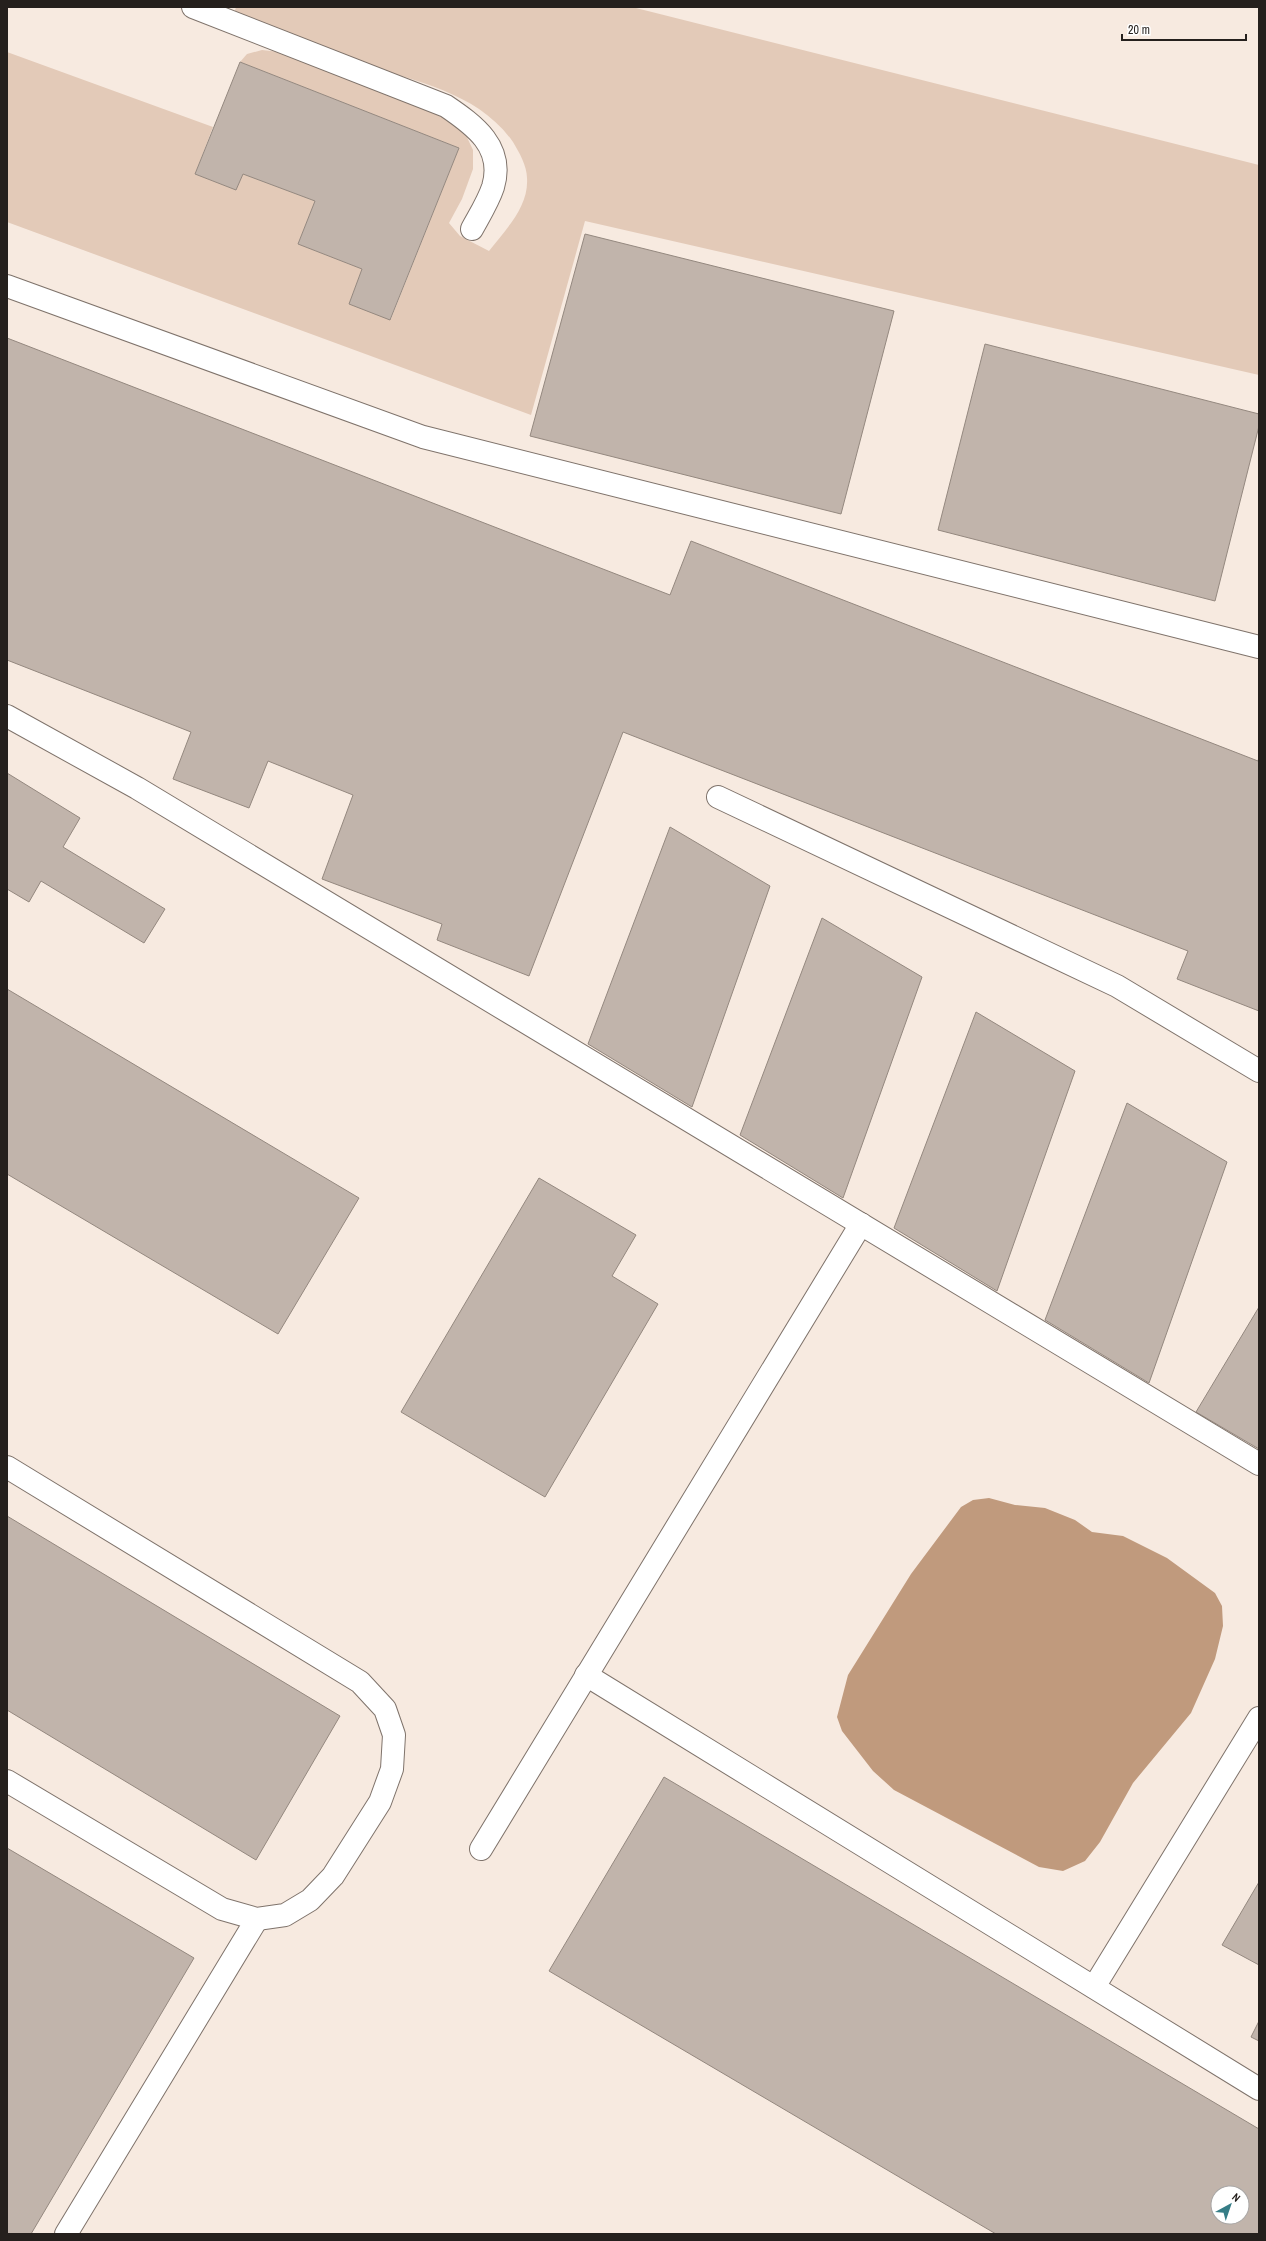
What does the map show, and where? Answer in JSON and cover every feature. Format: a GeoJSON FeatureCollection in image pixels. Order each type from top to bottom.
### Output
{"type":"FeatureCollection","features":[{"type":"Feature","properties":{"kind":"lane"},"geometry":{"type":"LineString","coordinates":[[192,7],[446,106],[475,126],[490,145],[495,168],[493,187],[472,229]]}},
{"type":"Feature","properties":{"kind":"lane"},"geometry":{"type":"LineString","coordinates":[[7,286],[422,436],[1259,647]]}},
{"type":"Feature","properties":{"kind":"lane"},"geometry":{"type":"LineString","coordinates":[[7,716],[137,788],[1259,1464]]}},
{"type":"Feature","properties":{"kind":"lane"},"geometry":{"type":"LineString","coordinates":[[718,797],[1117,986],[1259,1071]]}},
{"type":"Feature","properties":{"kind":"lane"},"geometry":{"type":"LineString","coordinates":[[481,1849],[861,1224]]}},
{"type":"Feature","properties":{"kind":"lane"},"geometry":{"type":"LineString","coordinates":[[7,1467],[360,1682],[385,1709],[394,1735],[392,1769],[380,1802],[333,1876],[310,1900],[285,1915],[257,1919],[222,1909],[7,1781]]}},
{"type":"Feature","properties":{"kind":"lane"},"geometry":{"type":"LineString","coordinates":[[586,1675],[1259,2089]]}},
{"type":"Feature","properties":{"kind":"lane"},"geometry":{"type":"LineString","coordinates":[[1094,1987],[1259,1718]]}},
{"type":"Feature","properties":{"kind":"lane"},"geometry":{"type":"LineString","coordinates":[[66,2234],[257,1919]]}},
{"type":"Feature","properties":{"kind":"shaded area"},"geometry":{"type":"Polygon","coordinates":[[[236,7],[632,7],[1259,165],[1259,375],[585,221],[531,415],[7,222],[7,52],[213,127],[195,174],[236,190],[243,174],[315,201],[298,244],[362,269],[349,304],[391,319],[459,148],[240,62],[247,54],[262,50],[288,53],[421,101],[464,131],[473,150],[473,169],[462,199],[449,223],[460,236],[489,251],[515,218],[527,189],[527,173],[522,159],[513,142],[499,125],[482,111],[445,91],[364,63],[234,14],[236,7]]]}},
{"type":"Feature","properties":{"kind":"shaded area"},"geometry":{"type":"Polygon","coordinates":[[[989,1498],[1015,1505],[1045,1508],[1075,1520],[1092,1532],[1123,1536],[1167,1558],[1215,1593],[1222,1606],[1223,1626],[1215,1659],[1191,1713],[1133,1783],[1100,1842],[1085,1861],[1063,1871],[1039,1867],[894,1790],[873,1771],[842,1731],[837,1717],[848,1675],[911,1574],[961,1507],[973,1500],[989,1498]]]}},
{"type":"Feature","properties":{"kind":"building"},"geometry":{"type":"Polygon","coordinates":[[[240,62],[459,148],[390,320],[349,304],[362,269],[298,244],[315,201],[243,174],[236,190],[195,174],[240,62]]]}},
{"type":"Feature","properties":{"kind":"building"},"geometry":{"type":"Polygon","coordinates":[[[585,234],[894,311],[841,514],[530,436],[585,234]]]}},
{"type":"Feature","properties":{"kind":"building"},"geometry":{"type":"Polygon","coordinates":[[[7,338],[670,595],[691,541],[1258,761],[1259,757],[1259,1011],[1177,979],[1188,951],[623,732],[529,976],[437,940],[442,924],[322,879],[353,795],[268,761],[249,808],[173,779],[191,732],[7,660],[7,338]]]}},
{"type":"Feature","properties":{"kind":"building"},"geometry":{"type":"Polygon","coordinates":[[[985,344],[1259,414],[1259,426],[1215,601],[938,530],[985,344]]]}},
{"type":"Feature","properties":{"kind":"building"},"geometry":{"type":"Polygon","coordinates":[[[7,773],[80,818],[63,847],[165,909],[144,943],[41,881],[29,902],[7,889],[7,773]]]}},
{"type":"Feature","properties":{"kind":"building"},"geometry":{"type":"Polygon","coordinates":[[[670,827],[770,886],[692,1107],[588,1044],[670,827]]]}},
{"type":"Feature","properties":{"kind":"building"},"geometry":{"type":"Polygon","coordinates":[[[822,918],[922,977],[843,1198],[740,1135],[822,918]]]}},
{"type":"Feature","properties":{"kind":"building"},"geometry":{"type":"Polygon","coordinates":[[[7,989],[359,1198],[278,1334],[7,1174],[7,989]]]}},
{"type":"Feature","properties":{"kind":"building"},"geometry":{"type":"Polygon","coordinates":[[[976,1012],[1075,1071],[997,1291],[894,1228],[976,1012]]]}},
{"type":"Feature","properties":{"kind":"building"},"geometry":{"type":"Polygon","coordinates":[[[1127,1103],[1227,1162],[1149,1383],[1045,1320],[1127,1103]]]}},
{"type":"Feature","properties":{"kind":"building"},"geometry":{"type":"Polygon","coordinates":[[[539,1178],[636,1235],[612,1276],[658,1304],[545,1497],[401,1412],[539,1178]]]}},
{"type":"Feature","properties":{"kind":"building"},"geometry":{"type":"Polygon","coordinates":[[[1259,1307],[1259,1449],[1196,1412],[1259,1307]]]}},
{"type":"Feature","properties":{"kind":"building"},"geometry":{"type":"Polygon","coordinates":[[[7,1516],[340,1716],[256,1860],[7,1710],[7,1516]]]}},
{"type":"Feature","properties":{"kind":"building"},"geometry":{"type":"Polygon","coordinates":[[[664,1777],[1259,2129],[1259,2234],[996,2234],[549,1971],[664,1777]]]}},
{"type":"Feature","properties":{"kind":"building"},"geometry":{"type":"Polygon","coordinates":[[[7,1848],[194,1958],[31,2234],[7,2234],[7,1848]]]}},
{"type":"Feature","properties":{"kind":"building"},"geometry":{"type":"Polygon","coordinates":[[[1259,1882],[1259,1965],[1222,1945],[1259,1882]]]}},
{"type":"Feature","properties":{"kind":"building"},"geometry":{"type":"Polygon","coordinates":[[[1259,2021],[1259,2041],[1251,2037],[1259,2021]]]}}]}
